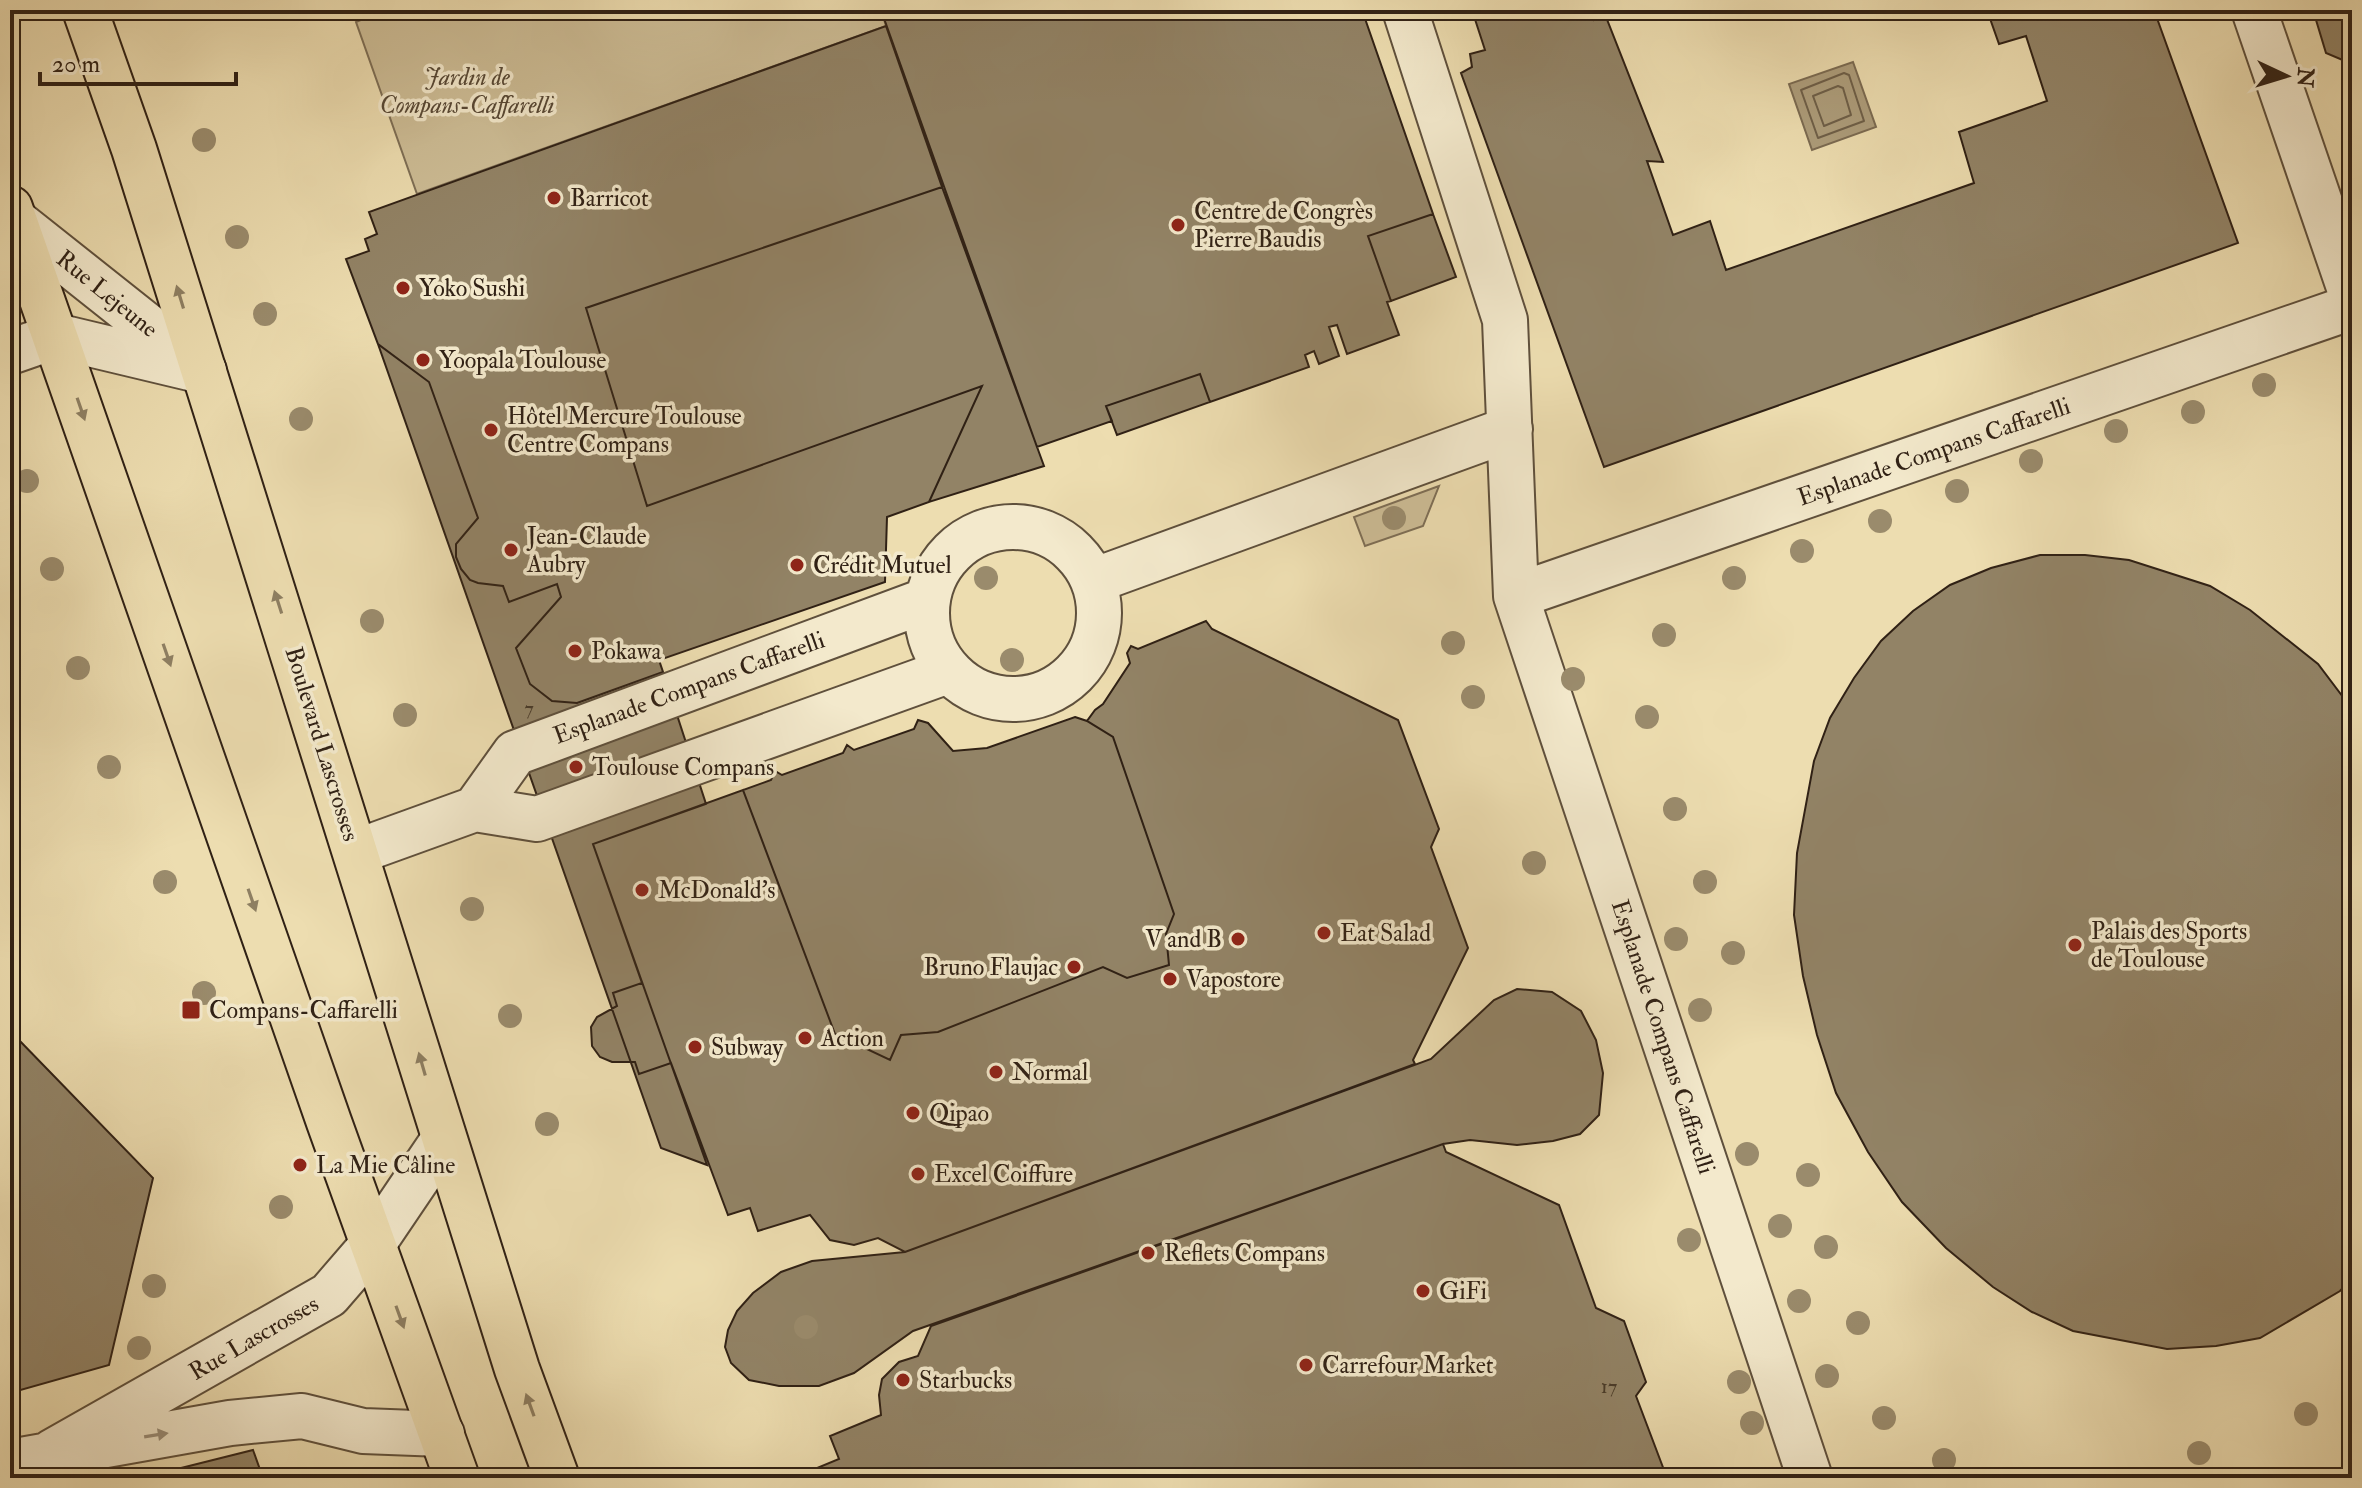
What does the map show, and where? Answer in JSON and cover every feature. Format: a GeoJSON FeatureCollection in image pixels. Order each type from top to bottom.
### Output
{"type":"FeatureCollection","features":[{"type":"Feature","properties":{"kind":"main road","name":"Boulevard Lascrosses"},"geometry":{"type":"LineString","coordinates":[[85,10],[134,149],[517,1369],[557,1478]]}},
{"type":"Feature","properties":{"kind":"main road"},"geometry":{"type":"LineString","coordinates":[[11,214],[457,1478]]}},
{"type":"Feature","properties":{"kind":"street","name":"Esplanade Compans Caffarelli"},"geometry":{"type":"LineString","coordinates":[[1405,10],[1505,320],[1516,596],[1810,1478]]}},
{"type":"Feature","properties":{"kind":"street"},"geometry":{"type":"LineString","coordinates":[[2254,10],[2352,296]]}},
{"type":"Feature","properties":{"kind":"street","name":"Rue Lejeune"},"geometry":{"type":"LineString","coordinates":[[11,214],[204,371]]}},
{"type":"Feature","properties":{"kind":"street","name":"Esplanade Compans Caffarelli"},"geometry":{"type":"LineString","coordinates":[[1516,596],[2352,307]]}},
{"type":"Feature","properties":{"kind":"street"},"geometry":{"type":"LineString","coordinates":[[10,352],[56,336],[204,371]]}},
{"type":"Feature","properties":{"kind":"street"},"geometry":{"type":"LineString","coordinates":[[1093,581],[1510,429]]}},
{"type":"Feature","properties":{"kind":"street"},"geometry":{"type":"LineString","coordinates":[[1003,526],[1041,530],[1072,549],[1093,581],[1100,611],[1094,641],[1080,667],[1057,686],[1030,697],[1000,698],[972,689],[948,671],[930,638],[927,600],[940,565],[967,538],[1003,526]]}},
{"type":"Feature","properties":{"kind":"street","name":"Esplanade Compans Caffarelli"},"geometry":{"type":"LineString","coordinates":[[475,809],[515,753],[927,600]]}},
{"type":"Feature","properties":{"kind":"street"},"geometry":{"type":"LineString","coordinates":[[356,852],[475,809],[537,819],[948,671]]}},
{"type":"Feature","properties":{"kind":"street","name":"Rue Lascrosses"},"geometry":{"type":"LineString","coordinates":[[52,1452],[329,1295],[373,1244],[444,1139]]}},
{"type":"Feature","properties":{"kind":"street","name":"Rue Lascrosses"},"geometry":{"type":"LineString","coordinates":[[10,1462],[52,1452],[230,1423],[302,1416],[363,1431],[442,1434]]}},
{"type":"Feature","properties":{"kind":"green space","name":"Jardin de Compans-Caffarelli"},"geometry":{"type":"Polygon","coordinates":[[[384,10],[881,10],[886,26],[417,194],[356,22],[384,10]]]}},
{"type":"Feature","properties":{"kind":"green space"},"geometry":{"type":"Polygon","coordinates":[[[1439,486],[1423,526],[1365,546],[1354,517],[1439,486]]]}},
{"type":"Feature","properties":{"kind":"water"},"geometry":{"type":"Polygon","coordinates":[[[1853,62],[1876,127],[1812,150],[1789,84],[1853,62]]]}},
{"type":"Feature","properties":{"kind":"building","name":"Centre de Congrès Pierre Baudis"},"geometry":{"type":"Polygon","coordinates":[[[881,10],[1362,10],[1433,214],[1368,236],[1391,301],[1387,302],[1399,335],[1347,354],[1337,325],[1329,327],[1339,356],[1319,364],[1314,351],[1305,355],[1309,367],[1210,402],[1200,374],[1106,406],[1112,421],[1037,447],[881,10]]]}},
{"type":"Feature","properties":{"kind":"building"},"geometry":{"type":"Polygon","coordinates":[[[1472,10],[1592,10],[1594,20],[1606,17],[1663,162],[1647,161],[1673,235],[1710,221],[1726,270],[1974,183],[1959,132],[2047,101],[2026,36],[1999,44],[1987,10],[2154,10],[2238,243],[1604,467],[1461,73],[1472,67],[1470,54],[1485,50],[1472,10]]]}},
{"type":"Feature","properties":{"kind":"building"},"geometry":{"type":"Polygon","coordinates":[[[2313,10],[2352,10],[2352,64],[2326,53],[2313,10]]]}},
{"type":"Feature","properties":{"kind":"building"},"geometry":{"type":"Polygon","coordinates":[[[886,26],[942,187],[586,308],[647,506],[982,386],[929,502],[887,517],[885,582],[659,660],[663,672],[577,703],[552,701],[530,684],[516,648],[561,597],[557,584],[509,602],[503,586],[470,580],[461,569],[456,557],[456,544],[478,518],[429,382],[378,344],[346,259],[369,251],[365,239],[377,234],[369,212],[886,26]]]}},
{"type":"Feature","properties":{"kind":"building"},"geometry":{"type":"Polygon","coordinates":[[[942,187],[1044,466],[929,502],[982,386],[647,506],[586,308],[942,187]]]}},
{"type":"Feature","properties":{"kind":"building"},"geometry":{"type":"Polygon","coordinates":[[[1433,214],[1456,277],[1391,301],[1368,236],[1433,214]]]}},
{"type":"Feature","properties":{"kind":"building"},"geometry":{"type":"Polygon","coordinates":[[[378,344],[429,382],[478,518],[456,544],[456,557],[461,569],[470,580],[503,586],[509,602],[557,584],[561,597],[516,648],[530,684],[552,701],[577,703],[663,672],[706,804],[593,844],[707,1165],[661,1148],[378,344]]]}},
{"type":"Feature","properties":{"kind":"building"},"geometry":{"type":"Polygon","coordinates":[[[1200,374],[1210,402],[1117,435],[1106,406],[1200,374]]]}},
{"type":"Feature","properties":{"kind":"building","name":"Palais des Sports de Toulouse"},"geometry":{"type":"Polygon","coordinates":[[[2040,555],[2085,555],[2129,560],[2210,586],[2250,610],[2318,664],[2352,709],[2352,1278],[2340,1291],[2260,1338],[2216,1346],[2167,1349],[2073,1331],[2032,1312],[1993,1287],[1946,1248],[1902,1202],[1868,1152],[1836,1093],[1817,1035],[1803,976],[1794,915],[1797,853],[1814,761],[1830,718],[1881,641],[1913,611],[1950,585],[1991,568],[2040,555]]]}},
{"type":"Feature","properties":{"kind":"building"},"geometry":{"type":"Polygon","coordinates":[[[1206,621],[1212,629],[1398,720],[1439,829],[1431,847],[1468,948],[1413,1060],[1415,1064],[905,1252],[878,1238],[854,1245],[830,1240],[810,1215],[758,1231],[750,1208],[728,1215],[671,1063],[639,1074],[635,1062],[612,1062],[600,1057],[592,1046],[591,1027],[597,1017],[617,1006],[613,993],[642,983],[593,844],[743,790],[835,1034],[890,1060],[901,1035],[938,1032],[1103,967],[1127,978],[1169,965],[1166,934],[1174,914],[1113,737],[1087,721],[1103,704],[1130,663],[1127,653],[1131,646],[1138,649],[1206,621]]]}},
{"type":"Feature","properties":{"kind":"building"},"geometry":{"type":"Polygon","coordinates":[[[1075,717],[1113,737],[1174,914],[1166,934],[1169,965],[1127,978],[1103,967],[938,1032],[901,1035],[890,1060],[835,1034],[743,790],[771,780],[775,771],[782,775],[843,753],[847,745],[854,750],[914,729],[918,720],[928,723],[953,751],[987,748],[1075,717]]]}},
{"type":"Feature","properties":{"kind":"building"},"geometry":{"type":"Polygon","coordinates":[[[1517,989],[1552,992],[1581,1011],[1596,1040],[1603,1073],[1599,1115],[1580,1134],[1517,1145],[1470,1140],[1443,1144],[913,1331],[854,1373],[819,1386],[779,1386],[749,1380],[731,1363],[725,1347],[728,1330],[737,1311],[753,1293],[781,1272],[812,1261],[905,1252],[1431,1059],[1494,1000],[1517,989]]]}},
{"type":"Feature","properties":{"kind":"building"},"geometry":{"type":"Polygon","coordinates":[[[17,1038],[153,1178],[109,1365],[10,1393],[10,1045],[17,1038]]]}},
{"type":"Feature","properties":{"kind":"building"},"geometry":{"type":"Polygon","coordinates":[[[1443,1144],[1446,1152],[1559,1205],[1596,1308],[1624,1321],[1646,1382],[1636,1396],[1667,1478],[821,1478],[817,1468],[839,1459],[830,1436],[881,1415],[879,1395],[882,1379],[899,1362],[918,1356],[931,1326],[1443,1144]]]}},
{"type":"Feature","properties":{"kind":"building"},"geometry":{"type":"Polygon","coordinates":[[[253,1450],[263,1478],[179,1478],[177,1469],[253,1450]]]}},
{"type":"Feature","properties":{"kind":"place","name":"Barricot"},"geometry":{"type":"Point","coordinates":[554,198]}},
{"type":"Feature","properties":{"kind":"place","name":"Centre de Congrès Pierre Baudis"},"geometry":{"type":"Point","coordinates":[1178,225]}},
{"type":"Feature","properties":{"kind":"place","name":"Yoko Sushi"},"geometry":{"type":"Point","coordinates":[403,288]}},
{"type":"Feature","properties":{"kind":"place","name":"Yoopala Toulouse"},"geometry":{"type":"Point","coordinates":[423,360]}},
{"type":"Feature","properties":{"kind":"place","name":"Hôtel Mercure Toulouse Centre Compans"},"geometry":{"type":"Point","coordinates":[491,430]}},
{"type":"Feature","properties":{"kind":"place","name":"Jean-Claude Aubry"},"geometry":{"type":"Point","coordinates":[511,550]}},
{"type":"Feature","properties":{"kind":"place","name":"Crédit Mutuel"},"geometry":{"type":"Point","coordinates":[797,565]}},
{"type":"Feature","properties":{"kind":"place","name":"Pokawa"},"geometry":{"type":"Point","coordinates":[575,651]}},
{"type":"Feature","properties":{"kind":"place","name":"Toulouse Compans"},"geometry":{"type":"Point","coordinates":[576,767]}},
{"type":"Feature","properties":{"kind":"place","name":"McDonald's"},"geometry":{"type":"Point","coordinates":[642,890]}},
{"type":"Feature","properties":{"kind":"place","name":"Eat Salad"},"geometry":{"type":"Point","coordinates":[1324,933]}},
{"type":"Feature","properties":{"kind":"place","name":"V and B"},"geometry":{"type":"Point","coordinates":[1238,939]}},
{"type":"Feature","properties":{"kind":"place","name":"Palais des Sports de Toulouse"},"geometry":{"type":"Point","coordinates":[2075,945]}},
{"type":"Feature","properties":{"kind":"place","name":"Bruno Flaujac"},"geometry":{"type":"Point","coordinates":[1074,967]}},
{"type":"Feature","properties":{"kind":"place","name":"Vapostore"},"geometry":{"type":"Point","coordinates":[1170,979]}},
{"type":"Feature","properties":{"kind":"place","name":"Compans-Caffarelli"},"geometry":{"type":"Point","coordinates":[191,1010]}},
{"type":"Feature","properties":{"kind":"place","name":"Action"},"geometry":{"type":"Point","coordinates":[805,1038]}},
{"type":"Feature","properties":{"kind":"place","name":"Subway"},"geometry":{"type":"Point","coordinates":[695,1047]}},
{"type":"Feature","properties":{"kind":"place","name":"Normal"},"geometry":{"type":"Point","coordinates":[996,1072]}},
{"type":"Feature","properties":{"kind":"place","name":"Qipao"},"geometry":{"type":"Point","coordinates":[913,1113]}},
{"type":"Feature","properties":{"kind":"place","name":"La Mie Câline"},"geometry":{"type":"Point","coordinates":[300,1165]}},
{"type":"Feature","properties":{"kind":"place","name":"Excel Coiffure"},"geometry":{"type":"Point","coordinates":[918,1174]}},
{"type":"Feature","properties":{"kind":"place","name":"Reflets Compans"},"geometry":{"type":"Point","coordinates":[1148,1253]}},
{"type":"Feature","properties":{"kind":"place","name":"GiFi"},"geometry":{"type":"Point","coordinates":[1423,1291]}},
{"type":"Feature","properties":{"kind":"place","name":"Carrefour Market"},"geometry":{"type":"Point","coordinates":[1306,1365]}},
{"type":"Feature","properties":{"kind":"place","name":"Starbucks"},"geometry":{"type":"Point","coordinates":[903,1380]}}]}
